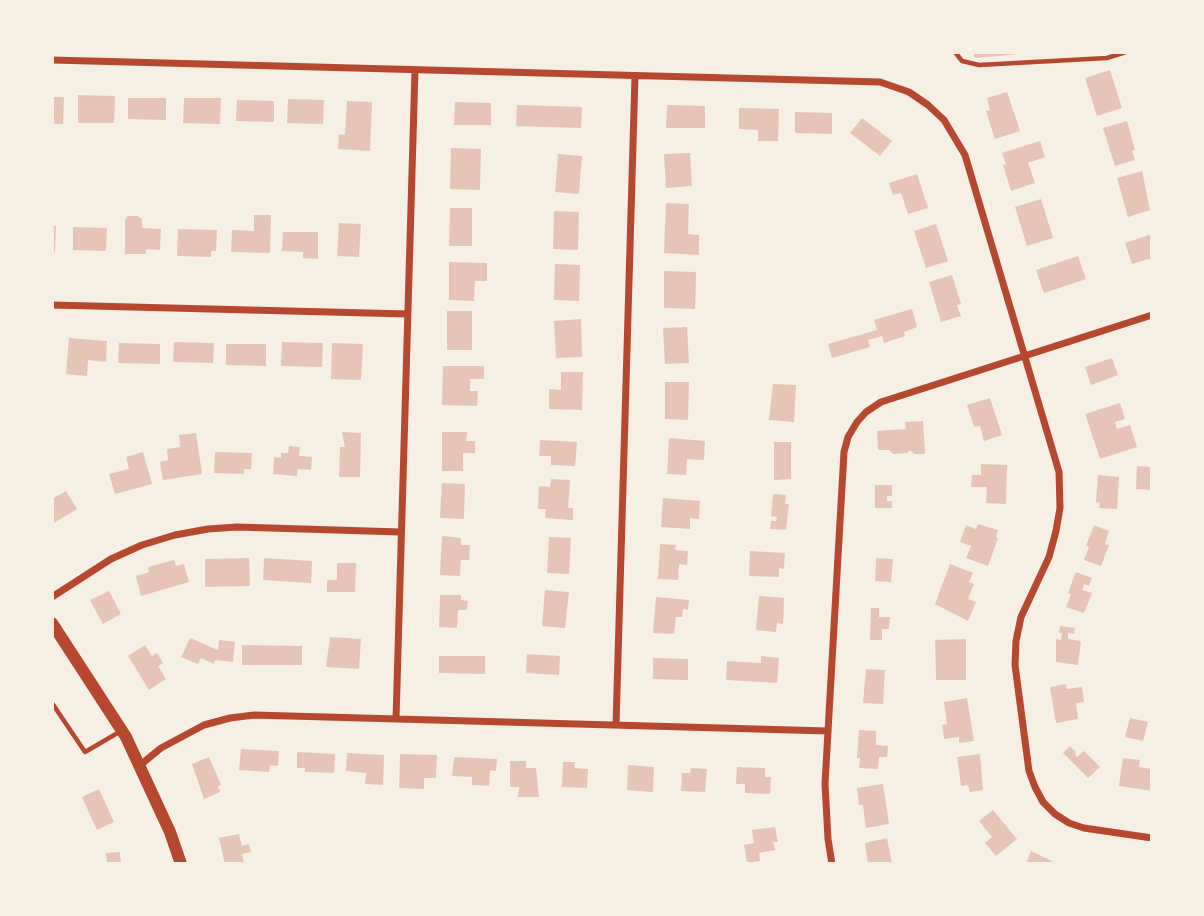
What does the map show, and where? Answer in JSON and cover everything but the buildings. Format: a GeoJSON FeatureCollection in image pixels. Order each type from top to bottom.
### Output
{"type":"FeatureCollection","features":[{"type":"Feature","properties":{"kind":"street"},"geometry":{"type":"LineString","coordinates":[[52,60],[880,82],[909,92],[928,105],[944,120],[965,155],[1056,459],[1060,482],[1056,531],[1049,557],[1025,608],[1016,641],[1015,665],[1029,771],[1044,802],[1055,814],[1069,823],[1084,828],[1152,838]]}},
{"type":"Feature","properties":{"kind":"street"},"geometry":{"type":"LineString","coordinates":[[396,719],[415,70]]}},
{"type":"Feature","properties":{"kind":"street"},"geometry":{"type":"LineString","coordinates":[[615,725],[635,76]]}},
{"type":"Feature","properties":{"kind":"street"},"geometry":{"type":"LineString","coordinates":[[52,305],[408,314]]}},
{"type":"Feature","properties":{"kind":"street"},"geometry":{"type":"LineString","coordinates":[[832,863],[827,831],[825,784],[844,453],[848,437],[866,412],[881,402],[1152,315]]}},
{"type":"Feature","properties":{"kind":"street"},"geometry":{"type":"LineString","coordinates":[[52,597],[111,559],[174,535],[237,527],[401,532]]}},
{"type":"Feature","properties":{"kind":"street"},"geometry":{"type":"LineString","coordinates":[[52,623],[122,730],[170,832],[181,863]]}},
{"type":"Feature","properties":{"kind":"street"},"geometry":{"type":"LineString","coordinates":[[139,766],[181,735],[204,725],[254,715],[828,731]]}},
{"type":"Feature","properties":{"kind":"lane"},"geometry":{"type":"LineString","coordinates":[[955,52],[962,61],[979,65],[1107,58],[1126,52]]}},
{"type":"Feature","properties":{"kind":"lane"},"geometry":{"type":"LineString","coordinates":[[52,703],[85,752],[122,730]]}}]}
